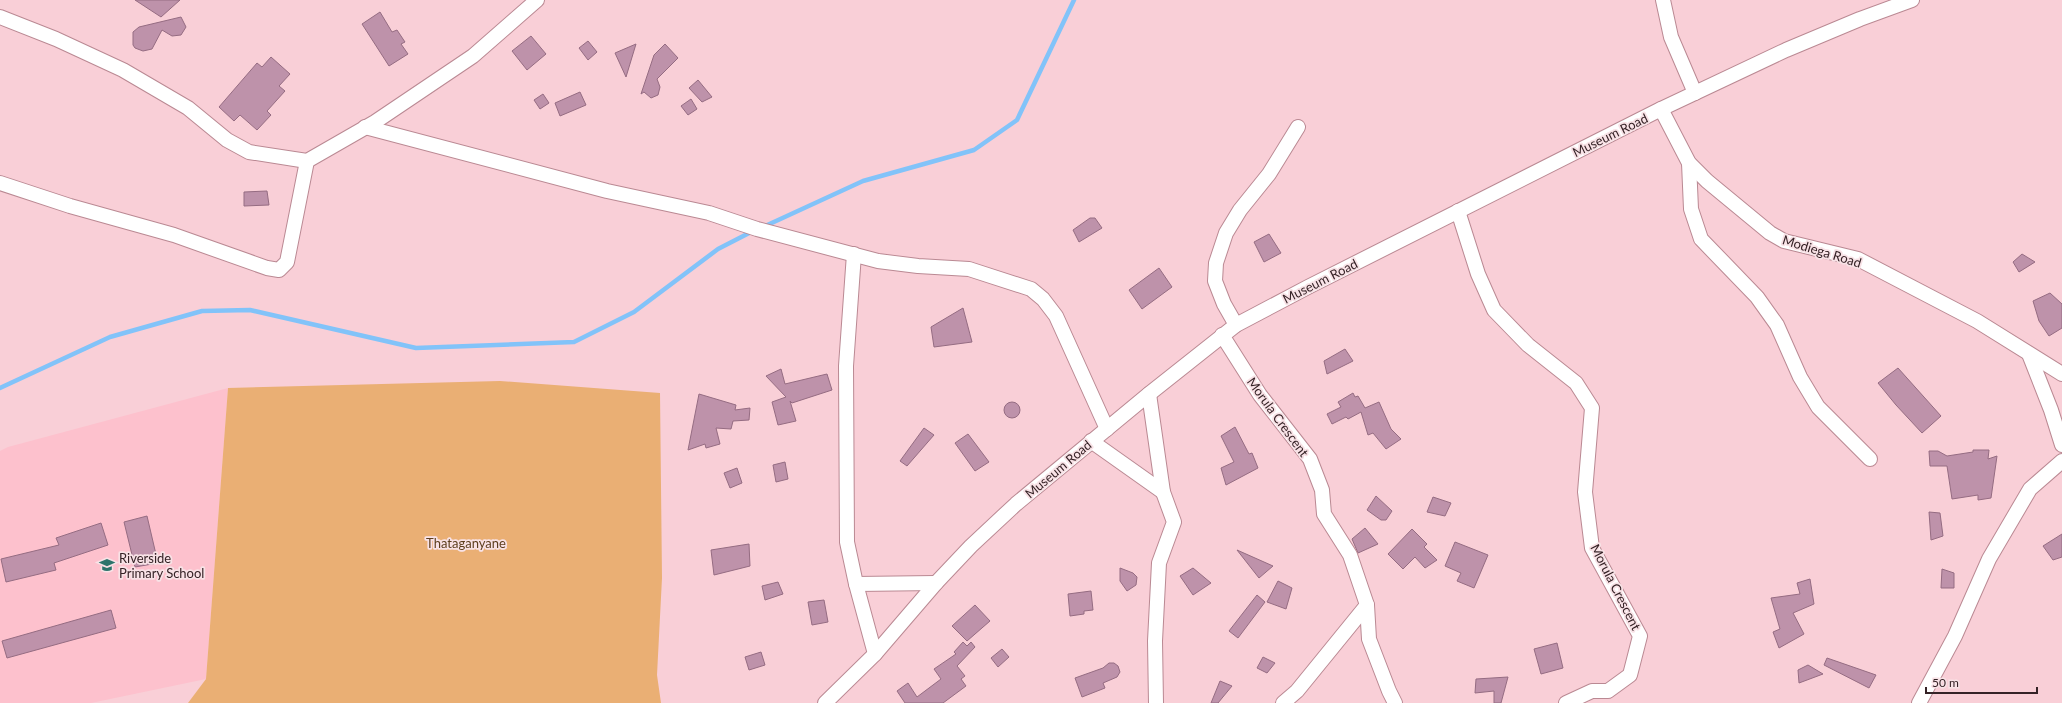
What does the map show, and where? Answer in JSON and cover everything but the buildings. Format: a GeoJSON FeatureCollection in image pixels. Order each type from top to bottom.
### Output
{"type":"FeatureCollection","features":[{"type":"Feature","properties":{"kind":"street"},"geometry":{"type":"LineString","coordinates":[[0,17],[56,39],[123,70],[188,108],[227,140],[249,152],[306,161],[365,127],[473,56],[537,0]]}},
{"type":"Feature","properties":{"kind":"street"},"geometry":{"type":"LineString","coordinates":[[1663,0],[1671,37],[1695,93]]}},
{"type":"Feature","properties":{"kind":"street","name":"Museum Road"},"geometry":{"type":"LineString","coordinates":[[825,703],[874,654],[936,583],[971,546],[1016,504],[1222,335],[1308,286],[1695,93],[1793,47],[1860,19],[1912,0]]}},
{"type":"Feature","properties":{"kind":"street","name":"Modiega Road"},"geometry":{"type":"LineString","coordinates":[[1661,110],[1689,164],[1706,181],[1770,233],[1784,241],[1858,259],[1978,321],[2062,374]]}},
{"type":"Feature","properties":{"kind":"street"},"geometry":{"type":"LineString","coordinates":[[365,127],[607,191],[709,213],[757,229],[878,261],[918,266],[969,269],[1031,289],[1044,299],[1056,316],[1107,429]]}},
{"type":"Feature","properties":{"kind":"street"},"geometry":{"type":"LineString","coordinates":[[1236,326],[1224,304],[1215,281],[1216,263],[1229,227],[1240,210],[1269,174],[1298,127]]}},
{"type":"Feature","properties":{"kind":"street"},"geometry":{"type":"LineString","coordinates":[[0,183],[70,206],[174,235],[267,268],[279,270],[286,262],[306,161]]}},
{"type":"Feature","properties":{"kind":"street"},"geometry":{"type":"LineString","coordinates":[[1689,164],[1690,209],[1701,239],[1757,297],[1777,325],[1800,377],[1818,407],[1870,459]]}},
{"type":"Feature","properties":{"kind":"street","name":"Morula Crescent"},"geometry":{"type":"LineString","coordinates":[[1458,211],[1478,274],[1494,310],[1528,345],[1576,382],[1592,408],[1585,492],[1592,548],[1640,636],[1630,676],[1608,691],[1592,690],[1566,703]]}},
{"type":"Feature","properties":{"kind":"street"},"geometry":{"type":"LineString","coordinates":[[854,254],[846,366],[847,542],[874,654]]}},
{"type":"Feature","properties":{"kind":"street","name":"Morula Crescent"},"geometry":{"type":"LineString","coordinates":[[1222,335],[1260,395],[1310,460],[1322,490],[1324,514],[1350,555],[1367,605],[1369,639],[1388,691],[1395,703]]}},
{"type":"Feature","properties":{"kind":"street"},"geometry":{"type":"LineString","coordinates":[[2029,354],[2051,410],[2062,445]]}},
{"type":"Feature","properties":{"kind":"street"},"geometry":{"type":"LineString","coordinates":[[1149,394],[1163,492],[1174,522],[1159,563],[1155,641],[1156,703]]}},
{"type":"Feature","properties":{"kind":"street"},"geometry":{"type":"LineString","coordinates":[[1091,441],[1163,492]]}},
{"type":"Feature","properties":{"kind":"street"},"geometry":{"type":"LineString","coordinates":[[1919,703],[1955,636],[1989,559],[2030,489],[2062,461]]}},
{"type":"Feature","properties":{"kind":"street"},"geometry":{"type":"LineString","coordinates":[[856,584],[936,583]]}},
{"type":"Feature","properties":{"kind":"street"},"geometry":{"type":"LineString","coordinates":[[1283,703],[1297,691],[1367,605]]}},
{"type":"Feature","properties":{"kind":"shaded area","name":"Riverside Primary School"},"geometry":{"type":"Polygon","coordinates":[[[228,388],[206,679],[91,703],[0,703],[0,451],[8,447],[228,388]]]}},
{"type":"Feature","properties":{"kind":"green space","name":"Thataganyane"},"geometry":{"type":"Polygon","coordinates":[[[500,381],[660,393],[662,578],[657,675],[661,703],[188,703],[206,679],[228,388],[500,381]]]}},
{"type":"Feature","properties":{"kind":"waterway"},"geometry":{"type":"LineString","coordinates":[[763,227],[863,181],[974,150],[1017,120],[1074,0]]}},
{"type":"Feature","properties":{"kind":"waterway"},"geometry":{"type":"LineString","coordinates":[[0,388],[110,337],[202,311],[250,310],[416,348],[574,342],[634,312],[718,249],[753,231]]}},
{"type":"Feature","properties":{"kind":"place","name":"Riverside Primary School"},"geometry":{"type":"Point","coordinates":[107,565]}}]}
